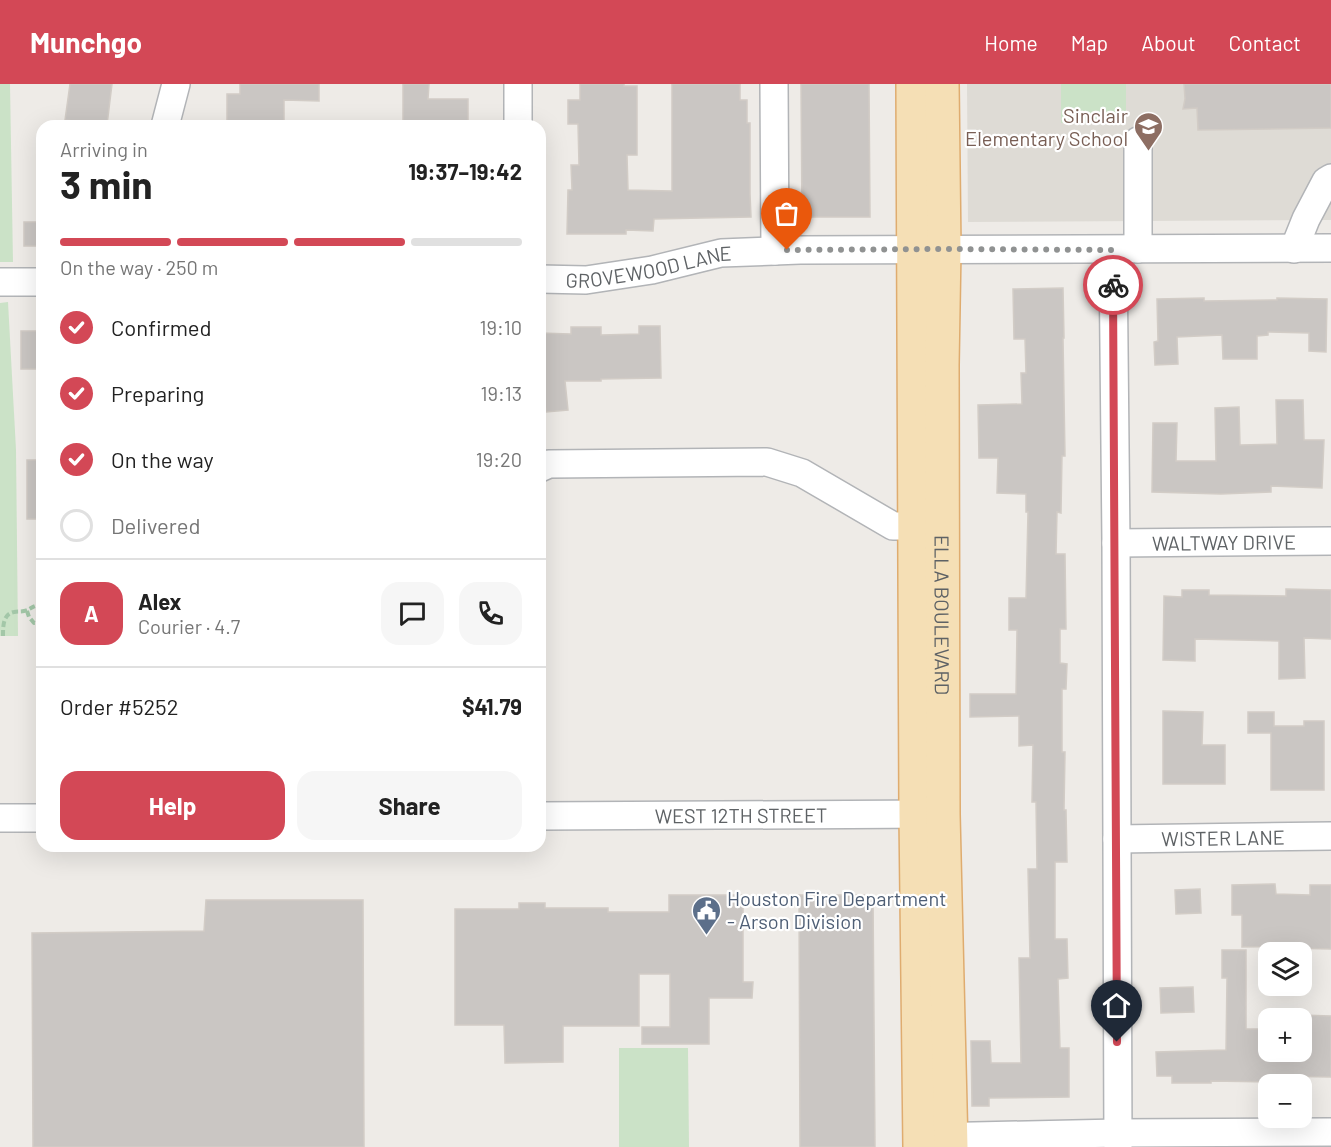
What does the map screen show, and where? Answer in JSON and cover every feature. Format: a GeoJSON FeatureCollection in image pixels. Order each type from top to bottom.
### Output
{"type":"FeatureCollection","features":[{"type":"Feature","properties":{"kind":"main road","name":"ELLA BOULEVARD"},"geometry":{"type":"LineString","coordinates":[[913,84],[928,249],[942,365],[929,814]]}},
{"type":"Feature","properties":{"kind":"main road","name":"ELLA BOULEVARD"},"geometry":{"type":"LineString","coordinates":[[935,1142],[929,814],[915,526],[928,249],[942,84]]}},
{"type":"Feature","properties":{"kind":"street"},"geometry":{"type":"LineString","coordinates":[[167,120],[176,84]]}},
{"type":"Feature","properties":{"kind":"street"},"geometry":{"type":"LineString","coordinates":[[518,84],[518,120]]}},
{"type":"Feature","properties":{"kind":"street"},"geometry":{"type":"LineString","coordinates":[[774,84],[775,251]]}},
{"type":"Feature","properties":{"kind":"street"},"geometry":{"type":"LineString","coordinates":[[1118,1140],[1116,543],[1126,249],[1138,141]]}},
{"type":"Feature","properties":{"kind":"street"},"geometry":{"type":"LineString","coordinates":[[1294,249],[1306,219],[1326,181],[1331,178]]}},
{"type":"Feature","properties":{"kind":"street","name":"GROVEWOOD LANE"},"geometry":{"type":"LineString","coordinates":[[546,279],[586,280],[652,270],[721,253],[928,249],[1331,248]]}},
{"type":"Feature","properties":{"kind":"street"},"geometry":{"type":"LineString","coordinates":[[0,282],[36,282]]}},
{"type":"Feature","properties":{"kind":"street"},"geometry":{"type":"LineString","coordinates":[[546,465],[767,462],[802,473],[893,526],[915,526]]}},
{"type":"Feature","properties":{"kind":"street","name":"WALTWAY DRIVE"},"geometry":{"type":"LineString","coordinates":[[1116,543],[1331,541]]}},
{"type":"Feature","properties":{"kind":"street","name":"WEST 12TH STREET"},"geometry":{"type":"LineString","coordinates":[[546,816],[929,814]]}},
{"type":"Feature","properties":{"kind":"street"},"geometry":{"type":"LineString","coordinates":[[0,818],[36,818]]}},
{"type":"Feature","properties":{"kind":"street","name":"WISTER LANE"},"geometry":{"type":"LineString","coordinates":[[1117,838],[1331,836]]}},
{"type":"Feature","properties":{"kind":"street"},"geometry":{"type":"LineString","coordinates":[[935,1142],[1118,1140],[1331,1132]]}},
{"type":"Feature","properties":{"kind":"path"},"geometry":{"type":"LineString","coordinates":[[3,636],[4,622],[8,615],[13,612],[27,611],[36,605]]}},
{"type":"Feature","properties":{"kind":"path"},"geometry":{"type":"LineString","coordinates":[[27,611],[29,617],[36,623]]}},
{"type":"Feature","properties":{"kind":"shaded area","name":"Sinclair Elementary School"},"geometry":{"type":"Polygon","coordinates":[[[967,84],[1331,84],[1331,220],[968,222],[967,84]]]}},
{"type":"Feature","properties":{"kind":"green space"},"geometry":{"type":"Polygon","coordinates":[[[0,84],[10,84],[13,262],[0,262],[0,84]]]}},
{"type":"Feature","properties":{"kind":"green space"},"geometry":{"type":"Polygon","coordinates":[[[1061,84],[1126,84],[1126,122],[1061,123],[1061,84]]]}},
{"type":"Feature","properties":{"kind":"green space"},"geometry":{"type":"Polygon","coordinates":[[[8,302],[16,450],[18,636],[0,636],[0,303],[8,302]]]}},
{"type":"Feature","properties":{"kind":"green space"},"geometry":{"type":"Polygon","coordinates":[[[619,1048],[688,1048],[689,1147],[619,1147],[619,1048]]]}},
{"type":"Feature","properties":{"kind":"building"},"geometry":{"type":"Polygon","coordinates":[[[70,84],[112,84],[108,120],[65,120],[70,84]]]}},
{"type":"Feature","properties":{"kind":"building"},"geometry":{"type":"Polygon","coordinates":[[[240,84],[319,84],[319,101],[284,100],[284,120],[227,120],[227,94],[240,94],[240,84]]]}},
{"type":"Feature","properties":{"kind":"building"},"geometry":{"type":"Polygon","coordinates":[[[403,84],[429,84],[428,99],[468,99],[468,120],[403,120],[403,84]]]}},
{"type":"Feature","properties":{"kind":"building"},"geometry":{"type":"Polygon","coordinates":[[[580,84],[637,86],[637,155],[627,155],[628,190],[672,191],[672,84],[740,84],[740,100],[747,100],[747,123],[750,123],[751,217],[654,219],[653,231],[626,230],[626,234],[567,234],[568,190],[572,190],[571,165],[579,165],[578,124],[568,124],[568,100],[580,100],[580,84]]]}},
{"type":"Feature","properties":{"kind":"building"},"geometry":{"type":"Polygon","coordinates":[[[801,84],[869,84],[870,217],[802,217],[801,84]]]}},
{"type":"Feature","properties":{"kind":"building"},"geometry":{"type":"Polygon","coordinates":[[[1184,84],[1331,84],[1331,128],[1198,130],[1197,108],[1183,109],[1184,84]]]}},
{"type":"Feature","properties":{"kind":"building"},"geometry":{"type":"Polygon","coordinates":[[[24,222],[36,222],[36,246],[24,246],[24,222]]]}},
{"type":"Feature","properties":{"kind":"building"},"geometry":{"type":"Polygon","coordinates":[[[1063,288],[1065,456],[1062,456],[1061,513],[1057,512],[1056,554],[1065,554],[1066,629],[1060,629],[1060,663],[1067,664],[1066,689],[1062,689],[1062,752],[1065,752],[1064,810],[1066,810],[1067,862],[1055,862],[1055,939],[1067,939],[1068,978],[1058,979],[1060,1048],[1069,1048],[1069,1097],[989,1098],[989,1106],[972,1106],[971,1041],[990,1041],[991,1063],[1021,1063],[1019,958],[1030,958],[1028,869],[1037,869],[1036,802],[1032,802],[1033,745],[1019,746],[1019,716],[970,717],[970,694],[1016,694],[1017,630],[1009,630],[1009,598],[1026,598],[1028,512],[1026,512],[1026,494],[997,493],[998,458],[979,458],[978,405],[1022,404],[1021,373],[1026,373],[1025,339],[1014,339],[1013,289],[1063,288]]]}},
{"type":"Feature","properties":{"kind":"building"},"geometry":{"type":"Polygon","coordinates":[[[1204,298],[1204,301],[1277,300],[1277,298],[1327,299],[1326,352],[1309,351],[1309,333],[1268,332],[1268,335],[1257,336],[1257,359],[1223,359],[1222,335],[1177,337],[1178,364],[1155,365],[1154,342],[1158,341],[1157,299],[1204,298]]]}},
{"type":"Feature","properties":{"kind":"building"},"geometry":{"type":"Polygon","coordinates":[[[639,326],[660,326],[661,378],[565,381],[568,410],[546,412],[546,333],[571,334],[571,327],[601,327],[601,335],[639,334],[639,326]]]}},
{"type":"Feature","properties":{"kind":"building"},"geometry":{"type":"Polygon","coordinates":[[[21,331],[36,331],[36,369],[21,369],[21,331]]]}},
{"type":"Feature","properties":{"kind":"building"},"geometry":{"type":"Polygon","coordinates":[[[1276,400],[1303,400],[1304,440],[1324,440],[1322,488],[1271,486],[1271,492],[1221,494],[1152,492],[1153,423],[1177,423],[1176,461],[1216,461],[1215,408],[1239,407],[1240,445],[1277,444],[1276,400]]]}},
{"type":"Feature","properties":{"kind":"building"},"geometry":{"type":"Polygon","coordinates":[[[27,460],[36,460],[36,519],[27,519],[27,460]]]}},
{"type":"Feature","properties":{"kind":"building"},"geometry":{"type":"Polygon","coordinates":[[[1286,589],[1331,590],[1331,639],[1304,638],[1305,678],[1279,679],[1279,641],[1195,639],[1195,661],[1163,660],[1164,596],[1182,597],[1182,590],[1209,590],[1209,595],[1286,596],[1286,589]]]}},
{"type":"Feature","properties":{"kind":"building"},"geometry":{"type":"Polygon","coordinates":[[[1163,711],[1203,712],[1202,745],[1225,745],[1225,784],[1163,784],[1163,711]]]}},
{"type":"Feature","properties":{"kind":"building"},"geometry":{"type":"Polygon","coordinates":[[[1248,712],[1274,712],[1274,726],[1304,726],[1304,721],[1324,721],[1324,790],[1271,790],[1271,733],[1248,733],[1248,712]]]}},
{"type":"Feature","properties":{"kind":"building"},"geometry":{"type":"Polygon","coordinates":[[[1275,884],[1276,894],[1310,895],[1310,885],[1331,885],[1331,949],[1312,949],[1312,942],[1258,942],[1258,947],[1242,947],[1242,915],[1232,915],[1232,885],[1275,884]]]}},
{"type":"Feature","properties":{"kind":"building"},"geometry":{"type":"Polygon","coordinates":[[[1200,889],[1201,913],[1176,914],[1175,890],[1200,889]]]}},
{"type":"Feature","properties":{"kind":"building"},"geometry":{"type":"Polygon","coordinates":[[[669,895],[743,895],[743,982],[753,982],[752,998],[709,998],[709,1044],[642,1044],[642,1027],[670,1027],[670,974],[639,974],[639,1026],[563,1026],[563,1062],[505,1063],[504,1025],[455,1025],[455,909],[519,909],[519,903],[545,903],[545,908],[608,908],[608,912],[669,912],[669,895]]]}},
{"type":"Feature","properties":{"kind":"building"},"geometry":{"type":"Polygon","coordinates":[[[799,895],[873,895],[875,1147],[800,1147],[799,895]]]}},
{"type":"Feature","properties":{"kind":"building"},"geometry":{"type":"Polygon","coordinates":[[[206,900],[363,900],[364,1147],[33,1147],[32,933],[204,931],[206,900]]]}},
{"type":"Feature","properties":{"kind":"building"},"geometry":{"type":"Polygon","coordinates":[[[1222,950],[1246,950],[1246,1029],[1258,1029],[1258,1062],[1312,1062],[1312,1015],[1331,1016],[1331,1077],[1312,1077],[1312,1074],[1258,1074],[1258,1082],[1172,1083],[1172,1076],[1157,1076],[1156,1052],[1226,1050],[1227,978],[1222,978],[1222,950]]]}},
{"type":"Feature","properties":{"kind":"building"},"geometry":{"type":"Polygon","coordinates":[[[1193,987],[1194,1012],[1161,1013],[1160,988],[1193,987]]]}},
{"type":"Feature","properties":{"kind":"way so far"},"geometry":{"type":"LineString","coordinates":[[787,250],[1113,250],[1113,285]]}},
{"type":"Feature","properties":{"kind":"place","name":"Sinclair Elementary School"},"geometry":{"type":"Point","coordinates":[1149,152]}},
{"type":"Feature","properties":{"kind":"place","name":"Houston Fire Department - Arson Division"},"geometry":{"type":"Point","coordinates":[706,936]}},
{"type":"Feature","properties":{"kind":"route"},"geometry":{"type":"LineString","coordinates":[[1113,285],[1117,1042]]}}]}
